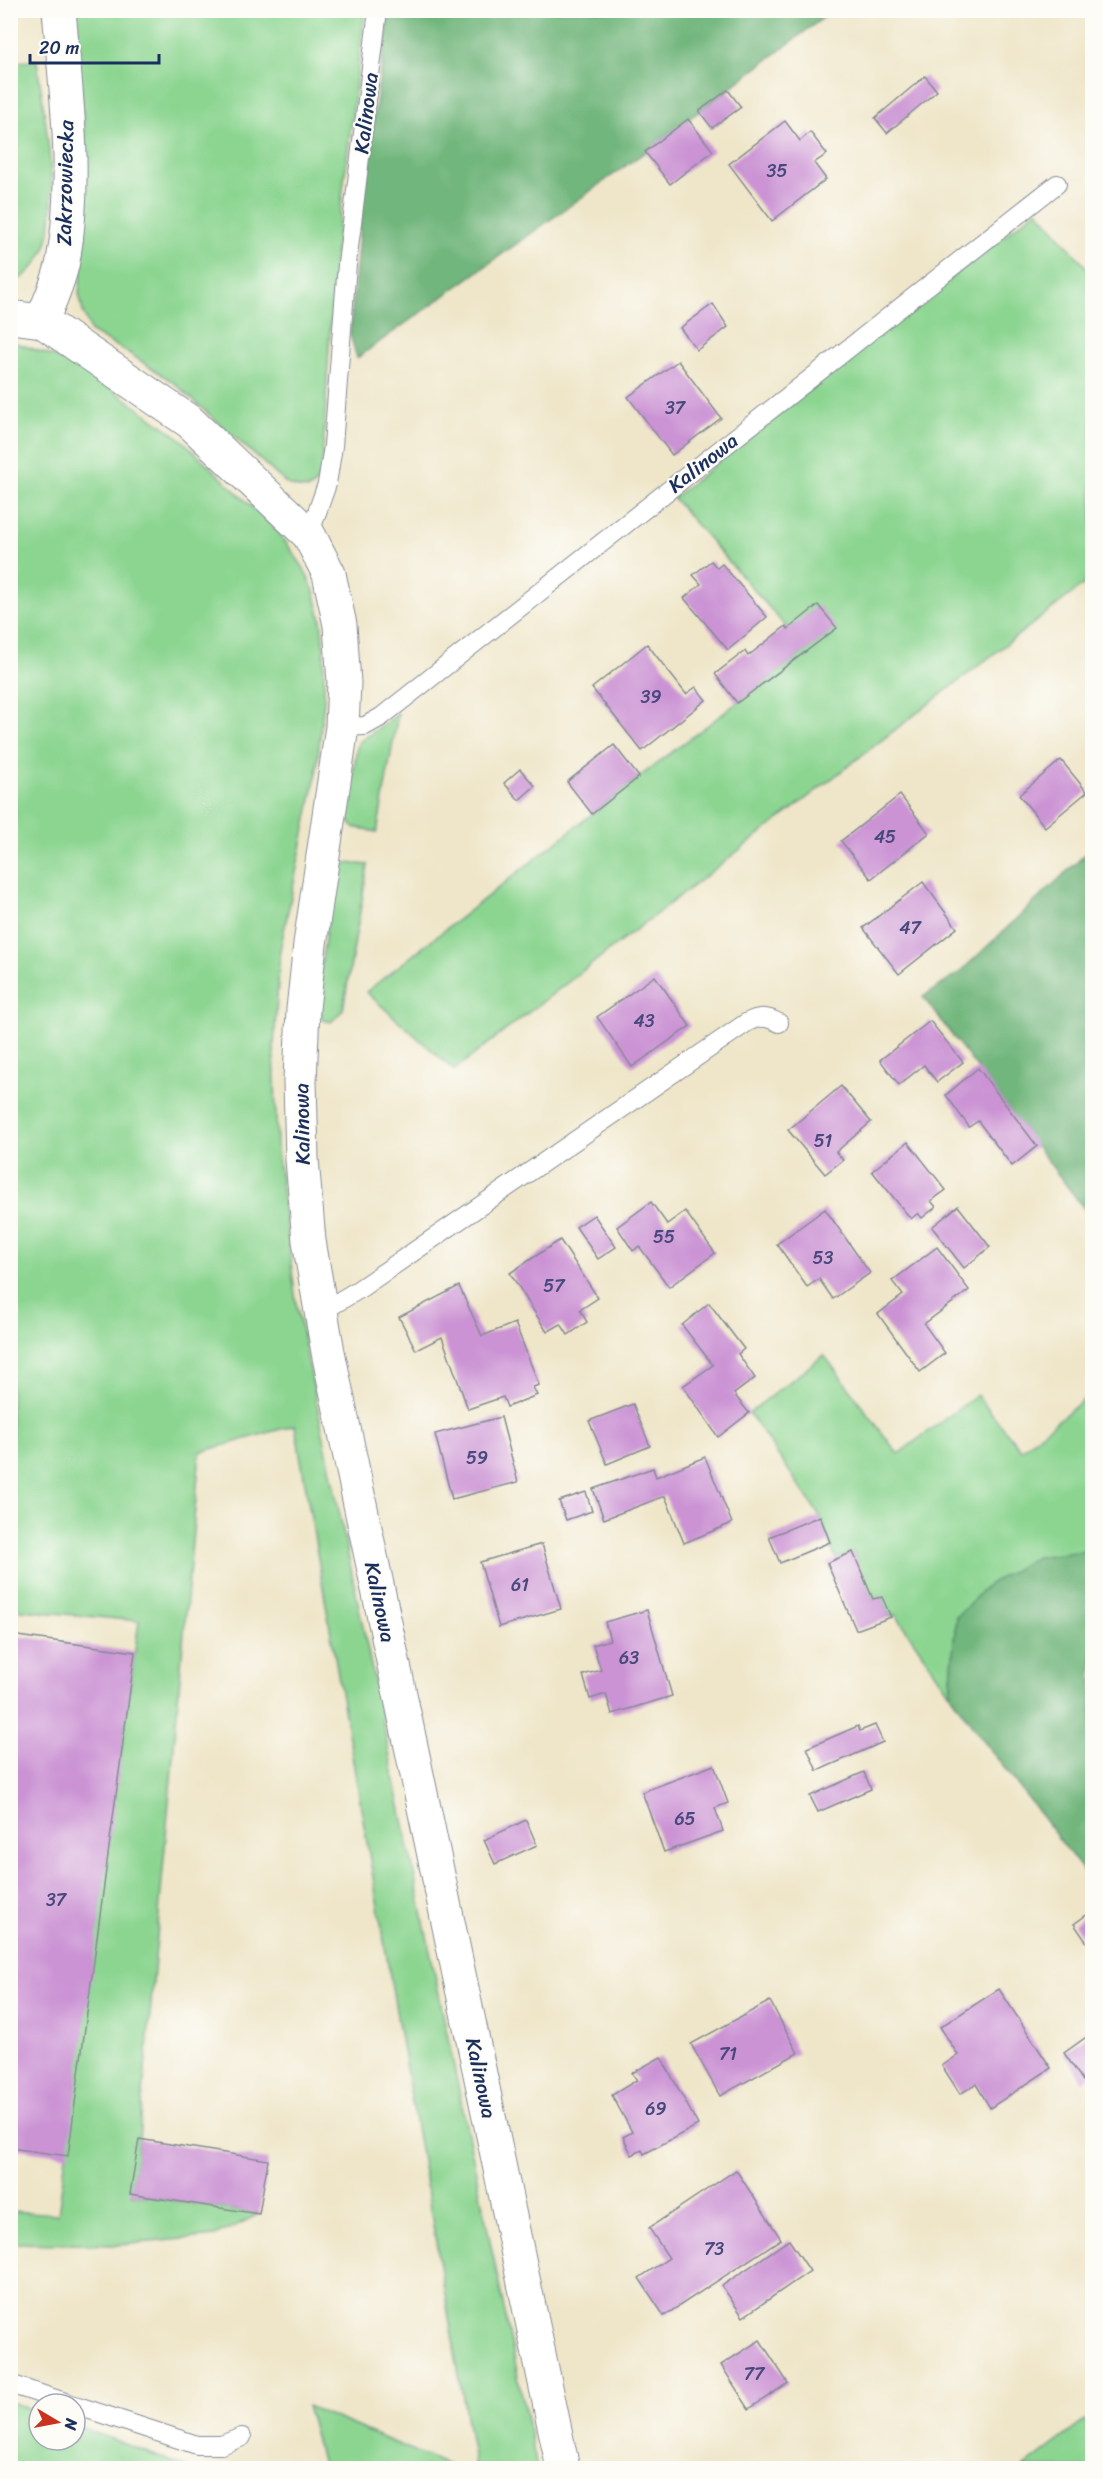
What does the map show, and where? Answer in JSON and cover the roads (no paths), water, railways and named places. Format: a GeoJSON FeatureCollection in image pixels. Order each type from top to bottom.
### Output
{"type":"FeatureCollection","features":[{"type":"Feature","properties":{"kind":"street","name":"Zakrzowiecka"},"geometry":{"type":"LineString","coordinates":[[26,319],[63,262],[69,202],[68,121],[59,10]]}},
{"type":"Feature","properties":{"kind":"street","name":"Kalinowa"},"geometry":{"type":"LineString","coordinates":[[26,319],[190,422],[309,535],[329,574],[340,625],[344,683],[342,727],[320,868],[303,1009],[300,1081],[302,1159],[309,1241],[321,1312],[563,2469]]}},
{"type":"Feature","properties":{"kind":"lane","name":"Kalinowa"},"geometry":{"type":"LineString","coordinates":[[309,535],[327,484],[333,446],[347,264],[378,10]]}},
{"type":"Feature","properties":{"kind":"lane","name":"Kalinowa"},"geometry":{"type":"LineString","coordinates":[[342,727],[364,726],[381,717],[1057,184]]}},
{"type":"Feature","properties":{"kind":"lane"},"geometry":{"type":"LineString","coordinates":[[321,1312],[368,1283],[746,1023],[758,1017],[769,1018],[779,1023]]}},
{"type":"Feature","properties":{"kind":"lane"},"geometry":{"type":"LineString","coordinates":[[10,2384],[34,2392]]}},
{"type":"Feature","properties":{"kind":"lane"},"geometry":{"type":"LineString","coordinates":[[87,2410],[196,2445],[221,2445],[242,2437]]}}]}
